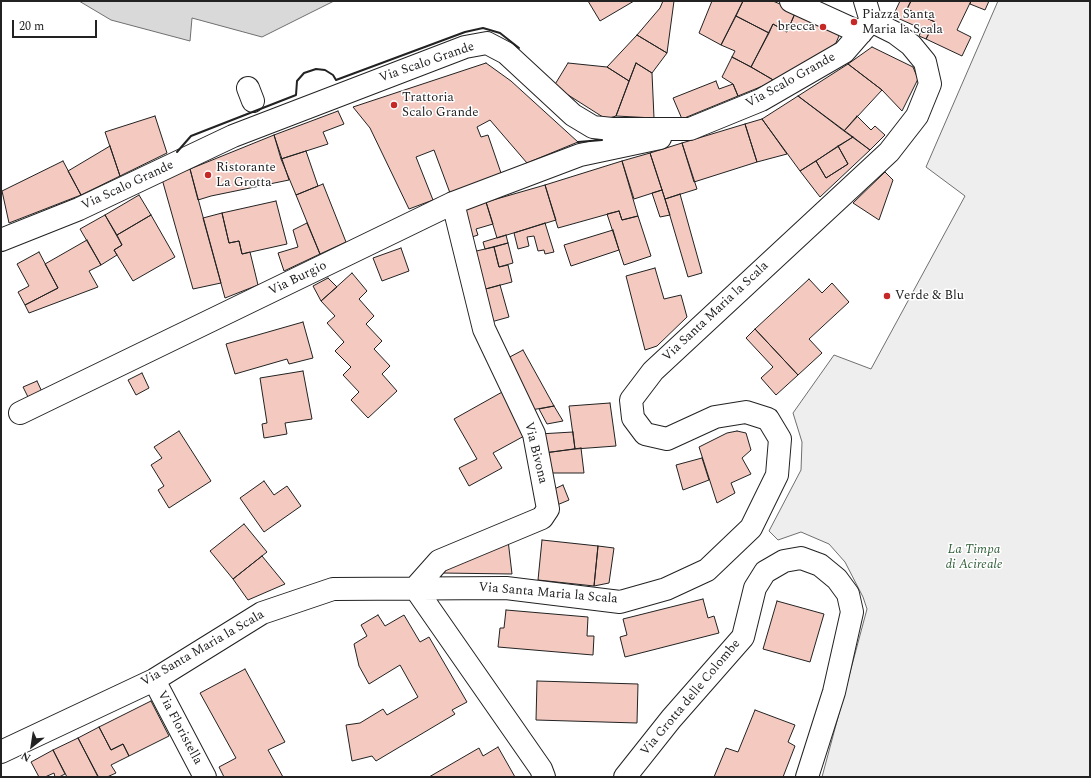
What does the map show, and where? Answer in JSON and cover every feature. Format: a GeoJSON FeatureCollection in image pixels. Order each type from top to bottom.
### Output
{"type":"FeatureCollection","features":[{"type":"Feature","properties":{"kind":"street","name":"Via Santa Maria la Scala"},"geometry":{"type":"LineString","coordinates":[[1,752],[154,680],[262,613],[333,589],[506,588],[620,602],[666,589],[707,570],[751,528],[777,475],[780,439],[768,419],[746,412],[715,417],[667,439],[645,434],[633,418],[632,400],[653,371],[889,152],[917,116],[930,84],[925,62],[911,45],[895,33],[866,18],[790,1]]}},
{"type":"Feature","properties":{"kind":"street","name":"Via Scalo Grande"},"geometry":{"type":"LineString","coordinates":[[1,240],[79,209],[233,136],[465,46],[487,43],[506,53],[573,115],[592,127],[612,129],[690,129],[761,100],[844,52],[866,18]]}},
{"type":"Feature","properties":{"kind":"street","name":"Via Burgio"},"geometry":{"type":"LineString","coordinates":[[20,413],[453,203],[580,155],[651,141],[690,129]]}},
{"type":"Feature","properties":{"kind":"street","name":"Via Bivona"},"geometry":{"type":"LineString","coordinates":[[415,588],[439,561],[542,518],[548,509],[534,434],[484,329],[453,203]]}},
{"type":"Feature","properties":{"kind":"street","name":"Via Grotta delle Colombe"},"geometry":{"type":"LineString","coordinates":[[625,777],[671,719],[743,637],[755,588],[765,572],[784,561],[800,558],[820,565],[837,579],[848,594],[852,612],[834,692],[807,777]]}},
{"type":"Feature","properties":{"kind":"street"},"geometry":{"type":"LineString","coordinates":[[415,588],[547,774]]}},
{"type":"Feature","properties":{"kind":"street","name":"Via Floristella"},"geometry":{"type":"LineString","coordinates":[[154,680],[204,777]]}},
{"type":"Feature","properties":{"kind":"green space","name":"La Timpa di Acireale"},"geometry":{"type":"Polygon","coordinates":[[[998,1],[1090,1],[1090,777],[822,777],[867,609],[863,597],[845,562],[829,544],[801,532],[778,540],[769,531],[801,470],[802,442],[793,413],[834,355],[871,369],[965,196],[926,167],[998,1]]]}},
{"type":"Feature","properties":{"kind":"shaded area"},"geometry":{"type":"Polygon","coordinates":[[[79,1],[334,1],[262,37],[192,18],[190,41],[111,20],[79,1]]]}},
{"type":"Feature","properties":{"kind":"building"},"geometry":{"type":"Polygon","coordinates":[[[588,1],[634,1],[600,21],[588,1]]]}},
{"type":"Feature","properties":{"kind":"building"},"geometry":{"type":"Polygon","coordinates":[[[663,1],[674,1],[667,53],[637,35],[660,8],[663,1]]]}},
{"type":"Feature","properties":{"kind":"building"},"geometry":{"type":"Polygon","coordinates":[[[712,1],[743,1],[721,45],[699,33],[712,1]]]}},
{"type":"Feature","properties":{"kind":"building"},"geometry":{"type":"Polygon","coordinates":[[[743,1],[773,1],[796,11],[787,32],[773,24],[769,33],[736,16],[743,1]]]}},
{"type":"Feature","properties":{"kind":"building"},"geometry":{"type":"Polygon","coordinates":[[[900,1],[911,1],[907,9],[935,22],[926,39],[919,36],[922,29],[893,16],[900,1]]]}},
{"type":"Feature","properties":{"kind":"building"},"geometry":{"type":"Polygon","coordinates":[[[911,1],[971,1],[957,30],[971,37],[962,56],[926,39],[935,22],[907,9],[911,1]]]}},
{"type":"Feature","properties":{"kind":"building"},"geometry":{"type":"Polygon","coordinates":[[[971,1],[989,1],[985,10],[970,4],[971,1]]]}},
{"type":"Feature","properties":{"kind":"building"},"geometry":{"type":"Polygon","coordinates":[[[796,11],[841,31],[836,43],[798,72],[775,81],[751,67],[773,24],[787,32],[796,11]]]}},
{"type":"Feature","properties":{"kind":"building"},"geometry":{"type":"Polygon","coordinates":[[[736,16],[769,33],[751,67],[732,57],[735,51],[721,45],[736,16]]]}},
{"type":"Feature","properties":{"kind":"building"},"geometry":{"type":"Polygon","coordinates":[[[637,35],[667,53],[652,73],[636,63],[629,81],[607,67],[637,35]]]}},
{"type":"Feature","properties":{"kind":"building"},"geometry":{"type":"Polygon","coordinates":[[[872,47],[913,67],[918,79],[902,111],[882,90],[848,64],[872,47]]]}},
{"type":"Feature","properties":{"kind":"building"},"geometry":{"type":"Polygon","coordinates":[[[732,57],[775,81],[738,96],[733,84],[722,77],[732,57]]]}},
{"type":"Feature","properties":{"kind":"building"},"geometry":{"type":"Polygon","coordinates":[[[486,63],[511,81],[578,142],[527,163],[490,120],[477,127],[481,137],[488,135],[501,173],[450,193],[434,150],[416,157],[433,200],[409,209],[370,128],[353,107],[486,63]]]}},
{"type":"Feature","properties":{"kind":"building"},"geometry":{"type":"Polygon","coordinates":[[[568,63],[607,67],[629,81],[616,116],[606,119],[554,86],[568,63]]]}},
{"type":"Feature","properties":{"kind":"building"},"geometry":{"type":"Polygon","coordinates":[[[636,63],[652,73],[654,118],[616,116],[636,63]]]}},
{"type":"Feature","properties":{"kind":"building"},"geometry":{"type":"Polygon","coordinates":[[[848,64],[882,90],[844,131],[798,96],[848,64]]]}},
{"type":"Feature","properties":{"kind":"building"},"geometry":{"type":"Polygon","coordinates":[[[716,81],[719,89],[733,84],[738,96],[682,119],[673,98],[716,81]]]}},
{"type":"Feature","properties":{"kind":"building"},"geometry":{"type":"Polygon","coordinates":[[[798,96],[853,137],[800,171],[762,119],[798,96]]]}},
{"type":"Feature","properties":{"kind":"building"},"geometry":{"type":"Polygon","coordinates":[[[338,111],[344,124],[323,132],[328,144],[281,159],[274,135],[338,111]]]}},
{"type":"Feature","properties":{"kind":"building"},"geometry":{"type":"Polygon","coordinates":[[[155,116],[167,153],[120,176],[105,132],[155,116]]]}},
{"type":"Feature","properties":{"kind":"building"},"geometry":{"type":"Polygon","coordinates":[[[857,116],[871,130],[875,126],[885,135],[870,150],[844,131],[857,116]]]}},
{"type":"Feature","properties":{"kind":"building"},"geometry":{"type":"Polygon","coordinates":[[[762,119],[787,154],[757,162],[745,124],[762,119]]]}},
{"type":"Feature","properties":{"kind":"building"},"geometry":{"type":"Polygon","coordinates":[[[745,124],[757,162],[694,182],[682,143],[745,124]]]}},
{"type":"Feature","properties":{"kind":"building"},"geometry":{"type":"Polygon","coordinates":[[[274,135],[289,180],[198,200],[190,169],[274,135]]]}},
{"type":"Feature","properties":{"kind":"building"},"geometry":{"type":"Polygon","coordinates":[[[853,137],[870,150],[820,197],[800,171],[816,161],[826,178],[848,164],[838,146],[853,137]]]}},
{"type":"Feature","properties":{"kind":"building"},"geometry":{"type":"Polygon","coordinates":[[[682,143],[697,189],[665,199],[650,153],[682,143]]]}},
{"type":"Feature","properties":{"kind":"building"},"geometry":{"type":"Polygon","coordinates":[[[110,146],[120,176],[81,195],[68,171],[110,146]]]}},
{"type":"Feature","properties":{"kind":"building"},"geometry":{"type":"Polygon","coordinates":[[[838,146],[848,164],[826,178],[816,161],[838,146]]]}},
{"type":"Feature","properties":{"kind":"building"},"geometry":{"type":"Polygon","coordinates":[[[306,151],[318,186],[296,195],[281,159],[306,151]]]}},
{"type":"Feature","properties":{"kind":"building"},"geometry":{"type":"Polygon","coordinates":[[[650,153],[662,190],[634,199],[622,161],[650,153]]]}},
{"type":"Feature","properties":{"kind":"building"},"geometry":{"type":"Polygon","coordinates":[[[63,161],[81,195],[9,223],[2,191],[63,161]]]}},
{"type":"Feature","properties":{"kind":"building"},"geometry":{"type":"Polygon","coordinates":[[[622,161],[638,216],[622,220],[619,211],[558,228],[545,185],[622,161]]]}},
{"type":"Feature","properties":{"kind":"building"},"geometry":{"type":"Polygon","coordinates":[[[190,169],[221,283],[193,289],[162,179],[190,169]]]}},
{"type":"Feature","properties":{"kind":"building"},"geometry":{"type":"Polygon","coordinates":[[[885,172],[893,180],[879,220],[853,203],[885,172]]]}},
{"type":"Feature","properties":{"kind":"building"},"geometry":{"type":"Polygon","coordinates":[[[323,184],[346,242],[320,254],[296,195],[323,184]]]}},
{"type":"Feature","properties":{"kind":"building"},"geometry":{"type":"Polygon","coordinates":[[[545,185],[556,220],[497,238],[486,202],[545,185]]]}},
{"type":"Feature","properties":{"kind":"building"},"geometry":{"type":"Polygon","coordinates":[[[662,190],[670,215],[660,217],[652,193],[662,190]]]}},
{"type":"Feature","properties":{"kind":"building"},"geometry":{"type":"Polygon","coordinates":[[[680,194],[702,273],[688,277],[665,199],[680,194]]]}},
{"type":"Feature","properties":{"kind":"building"},"geometry":{"type":"Polygon","coordinates":[[[139,195],[151,215],[117,235],[105,215],[139,195]]]}},
{"type":"Feature","properties":{"kind":"building"},"geometry":{"type":"Polygon","coordinates":[[[276,201],[287,244],[242,254],[239,241],[229,243],[222,213],[276,201]]]}},
{"type":"Feature","properties":{"kind":"building"},"geometry":{"type":"Polygon","coordinates":[[[486,202],[493,224],[476,229],[478,235],[469,238],[460,210],[486,202]]]}},
{"type":"Feature","properties":{"kind":"building"},"geometry":{"type":"Polygon","coordinates":[[[619,211],[622,220],[638,216],[651,256],[624,265],[607,214],[619,211]]]}},
{"type":"Feature","properties":{"kind":"building"},"geometry":{"type":"Polygon","coordinates":[[[222,213],[229,243],[239,241],[242,254],[250,252],[258,285],[225,298],[203,218],[222,213]]]}},
{"type":"Feature","properties":{"kind":"building"},"geometry":{"type":"Polygon","coordinates":[[[105,215],[122,245],[114,250],[117,255],[101,265],[80,229],[105,215]]]}},
{"type":"Feature","properties":{"kind":"building"},"geometry":{"type":"Polygon","coordinates":[[[151,215],[175,257],[133,281],[114,250],[122,245],[117,235],[151,215]]]}},
{"type":"Feature","properties":{"kind":"building"},"geometry":{"type":"Polygon","coordinates":[[[307,223],[320,254],[284,271],[278,253],[298,247],[293,230],[307,223]]]}},
{"type":"Feature","properties":{"kind":"building"},"geometry":{"type":"Polygon","coordinates":[[[545,223],[554,252],[545,254],[544,250],[538,251],[534,236],[527,237],[529,246],[518,249],[514,233],[545,223]]]}},
{"type":"Feature","properties":{"kind":"building"},"geometry":{"type":"Polygon","coordinates":[[[613,230],[619,250],[571,266],[564,245],[613,230]]]}},
{"type":"Feature","properties":{"kind":"building"},"geometry":{"type":"Polygon","coordinates":[[[506,235],[508,243],[485,249],[483,242],[506,235]]]}},
{"type":"Feature","properties":{"kind":"building"},"geometry":{"type":"Polygon","coordinates":[[[87,240],[101,265],[89,271],[98,287],[29,313],[25,305],[58,288],[45,264],[87,240]]]}},
{"type":"Feature","properties":{"kind":"building"},"geometry":{"type":"Polygon","coordinates":[[[508,243],[513,263],[499,267],[494,247],[508,243]]]}},
{"type":"Feature","properties":{"kind":"building"},"geometry":{"type":"Polygon","coordinates":[[[494,247],[499,267],[508,265],[512,282],[482,290],[472,252],[494,247]]]}},
{"type":"Feature","properties":{"kind":"building"},"geometry":{"type":"Polygon","coordinates":[[[401,248],[409,271],[382,281],[373,258],[401,248]]]}},
{"type":"Feature","properties":{"kind":"building"},"geometry":{"type":"Polygon","coordinates":[[[39,252],[58,288],[25,305],[18,292],[29,286],[17,264],[39,252]]]}},
{"type":"Feature","properties":{"kind":"building"},"geometry":{"type":"Polygon","coordinates":[[[655,268],[664,299],[681,295],[687,317],[657,346],[645,350],[626,276],[655,268]]]}},
{"type":"Feature","properties":{"kind":"building"},"geometry":{"type":"Polygon","coordinates":[[[352,273],[367,291],[359,299],[374,316],[366,324],[382,341],[374,349],[390,366],[382,374],[397,391],[368,418],[351,400],[359,392],[343,375],[351,367],[335,351],[344,342],[327,323],[335,316],[321,301],[352,273]]]}},
{"type":"Feature","properties":{"kind":"building"},"geometry":{"type":"Polygon","coordinates":[[[328,278],[337,287],[321,301],[313,286],[328,278]]]}},
{"type":"Feature","properties":{"kind":"building"},"geometry":{"type":"Polygon","coordinates":[[[809,279],[822,293],[832,283],[849,302],[809,339],[822,353],[798,375],[755,329],[809,279]]]}},
{"type":"Feature","properties":{"kind":"building"},"geometry":{"type":"Polygon","coordinates":[[[500,285],[509,317],[491,322],[482,290],[500,285]]]}},
{"type":"Feature","properties":{"kind":"building"},"geometry":{"type":"Polygon","coordinates":[[[303,322],[313,358],[289,364],[287,359],[235,374],[226,344],[303,322]]]}},
{"type":"Feature","properties":{"kind":"building"},"geometry":{"type":"Polygon","coordinates":[[[755,329],[798,375],[776,395],[761,378],[773,367],[746,338],[755,329]]]}},
{"type":"Feature","properties":{"kind":"building"},"geometry":{"type":"Polygon","coordinates":[[[523,350],[554,406],[531,410],[504,360],[523,350]]]}},
{"type":"Feature","properties":{"kind":"building"},"geometry":{"type":"Polygon","coordinates":[[[303,371],[312,419],[285,423],[287,434],[264,438],[262,424],[267,423],[260,378],[303,371]]]}},
{"type":"Feature","properties":{"kind":"building"},"geometry":{"type":"Polygon","coordinates":[[[142,373],[149,388],[136,395],[128,380],[142,373]]]}},
{"type":"Feature","properties":{"kind":"building"},"geometry":{"type":"Polygon","coordinates":[[[37,381],[43,394],[30,401],[23,387],[37,381]]]}},
{"type":"Feature","properties":{"kind":"building"},"geometry":{"type":"Polygon","coordinates":[[[504,391],[526,435],[493,453],[502,468],[469,486],[459,468],[477,459],[454,419],[504,391]]]}},
{"type":"Feature","properties":{"kind":"building"},"geometry":{"type":"Polygon","coordinates":[[[610,403],[616,446],[575,449],[569,406],[610,403]]]}},
{"type":"Feature","properties":{"kind":"building"},"geometry":{"type":"Polygon","coordinates":[[[554,406],[563,421],[547,424],[539,409],[554,406]]]}},
{"type":"Feature","properties":{"kind":"building"},"geometry":{"type":"Polygon","coordinates":[[[179,431],[211,481],[169,508],[158,490],[164,486],[151,465],[162,458],[154,447],[179,431]]]}},
{"type":"Feature","properties":{"kind":"building"},"geometry":{"type":"Polygon","coordinates":[[[737,431],[746,433],[751,450],[742,458],[751,474],[731,483],[735,493],[717,503],[699,447],[727,433],[737,431]]]}},
{"type":"Feature","properties":{"kind":"building"},"geometry":{"type":"Polygon","coordinates":[[[573,432],[575,449],[544,453],[539,434],[573,432]]]}},
{"type":"Feature","properties":{"kind":"building"},"geometry":{"type":"Polygon","coordinates":[[[581,448],[584,473],[547,473],[544,453],[581,448]]]}},
{"type":"Feature","properties":{"kind":"building"},"geometry":{"type":"Polygon","coordinates":[[[702,458],[709,480],[683,490],[676,465],[702,458]]]}},
{"type":"Feature","properties":{"kind":"building"},"geometry":{"type":"Polygon","coordinates":[[[264,481],[274,495],[287,486],[301,506],[264,532],[240,498],[264,481]]]}},
{"type":"Feature","properties":{"kind":"building"},"geometry":{"type":"Polygon","coordinates":[[[563,485],[569,500],[557,505],[552,490],[563,485]]]}},
{"type":"Feature","properties":{"kind":"building"},"geometry":{"type":"Polygon","coordinates":[[[244,524],[267,552],[233,579],[210,551],[244,524]]]}},
{"type":"Feature","properties":{"kind":"building"},"geometry":{"type":"Polygon","coordinates":[[[508,540],[512,574],[442,573],[442,565],[508,540]]]}},
{"type":"Feature","properties":{"kind":"building"},"geometry":{"type":"Polygon","coordinates":[[[542,540],[598,546],[594,586],[538,580],[542,540]]]}},
{"type":"Feature","properties":{"kind":"building"},"geometry":{"type":"Polygon","coordinates":[[[598,546],[614,548],[609,583],[594,586],[598,546]]]}},
{"type":"Feature","properties":{"kind":"building"},"geometry":{"type":"Polygon","coordinates":[[[262,556],[285,584],[248,600],[233,579],[262,556]]]}},
{"type":"Feature","properties":{"kind":"building"},"geometry":{"type":"Polygon","coordinates":[[[703,599],[708,618],[714,616],[719,633],[625,657],[620,637],[627,635],[623,619],[703,599]]]}},
{"type":"Feature","properties":{"kind":"building"},"geometry":{"type":"Polygon","coordinates":[[[777,601],[824,614],[810,662],[763,649],[777,601]]]}},
{"type":"Feature","properties":{"kind":"building"},"geometry":{"type":"Polygon","coordinates":[[[506,610],[588,617],[587,636],[594,636],[593,655],[498,647],[500,628],[504,628],[506,610]]]}},
{"type":"Feature","properties":{"kind":"building"},"geometry":{"type":"Polygon","coordinates":[[[378,615],[385,626],[404,615],[420,642],[429,637],[467,702],[452,710],[455,714],[376,761],[372,756],[352,761],[346,725],[360,723],[383,709],[387,715],[418,697],[400,665],[369,684],[359,666],[354,644],[367,636],[361,625],[378,615]]]}},
{"type":"Feature","properties":{"kind":"building"},"geometry":{"type":"Polygon","coordinates":[[[245,669],[285,742],[268,750],[283,777],[224,777],[219,767],[236,758],[200,693],[245,669]]]}},
{"type":"Feature","properties":{"kind":"building"},"geometry":{"type":"Polygon","coordinates":[[[537,681],[638,684],[637,723],[536,720],[537,681]]]}},
{"type":"Feature","properties":{"kind":"building"},"geometry":{"type":"Polygon","coordinates":[[[151,701],[169,736],[129,756],[123,744],[111,750],[99,727],[151,701]]]}},
{"type":"Feature","properties":{"kind":"building"},"geometry":{"type":"Polygon","coordinates":[[[755,710],[795,725],[788,742],[795,746],[783,777],[714,777],[726,748],[738,752],[755,710]]]}},
{"type":"Feature","properties":{"kind":"building"},"geometry":{"type":"Polygon","coordinates":[[[99,727],[111,750],[123,744],[129,756],[111,765],[116,773],[107,777],[98,777],[78,738],[99,727]]]}},
{"type":"Feature","properties":{"kind":"building"},"geometry":{"type":"Polygon","coordinates":[[[78,738],[98,776],[96,777],[67,777],[53,750],[78,738]]]}},
{"type":"Feature","properties":{"kind":"building"},"geometry":{"type":"Polygon","coordinates":[[[498,747],[515,777],[429,777],[479,748],[483,756],[498,747]]]}},
{"type":"Feature","properties":{"kind":"building"},"geometry":{"type":"Polygon","coordinates":[[[53,750],[65,774],[59,777],[55,777],[54,773],[45,777],[39,777],[31,762],[53,750]]]}},
{"type":"Feature","properties":{"kind":"wall"},"geometry":{"type":"LineString","coordinates":[[177,152],[191,136],[296,95],[297,81],[304,73],[316,69],[325,70],[333,75],[336,80],[465,32],[483,28],[500,33],[519,48]]}},
{"type":"Feature","properties":{"kind":"wall"},"geometry":{"type":"LineString","coordinates":[[578,142],[602,140]]}},
{"type":"Feature","properties":{"kind":"place","name":"Piazza Santa Maria la Scala"},"geometry":{"type":"Point","coordinates":[854,22]}},
{"type":"Feature","properties":{"kind":"place","name":"brecca"},"geometry":{"type":"Point","coordinates":[823,27]}},
{"type":"Feature","properties":{"kind":"place","name":"Trattoria Scalo Grande"},"geometry":{"type":"Point","coordinates":[394,105]}},
{"type":"Feature","properties":{"kind":"place","name":"Ristorante La Grotta"},"geometry":{"type":"Point","coordinates":[208,175]}},
{"type":"Feature","properties":{"kind":"place","name":"Verde & Blu"},"geometry":{"type":"Point","coordinates":[887,296]}}]}
